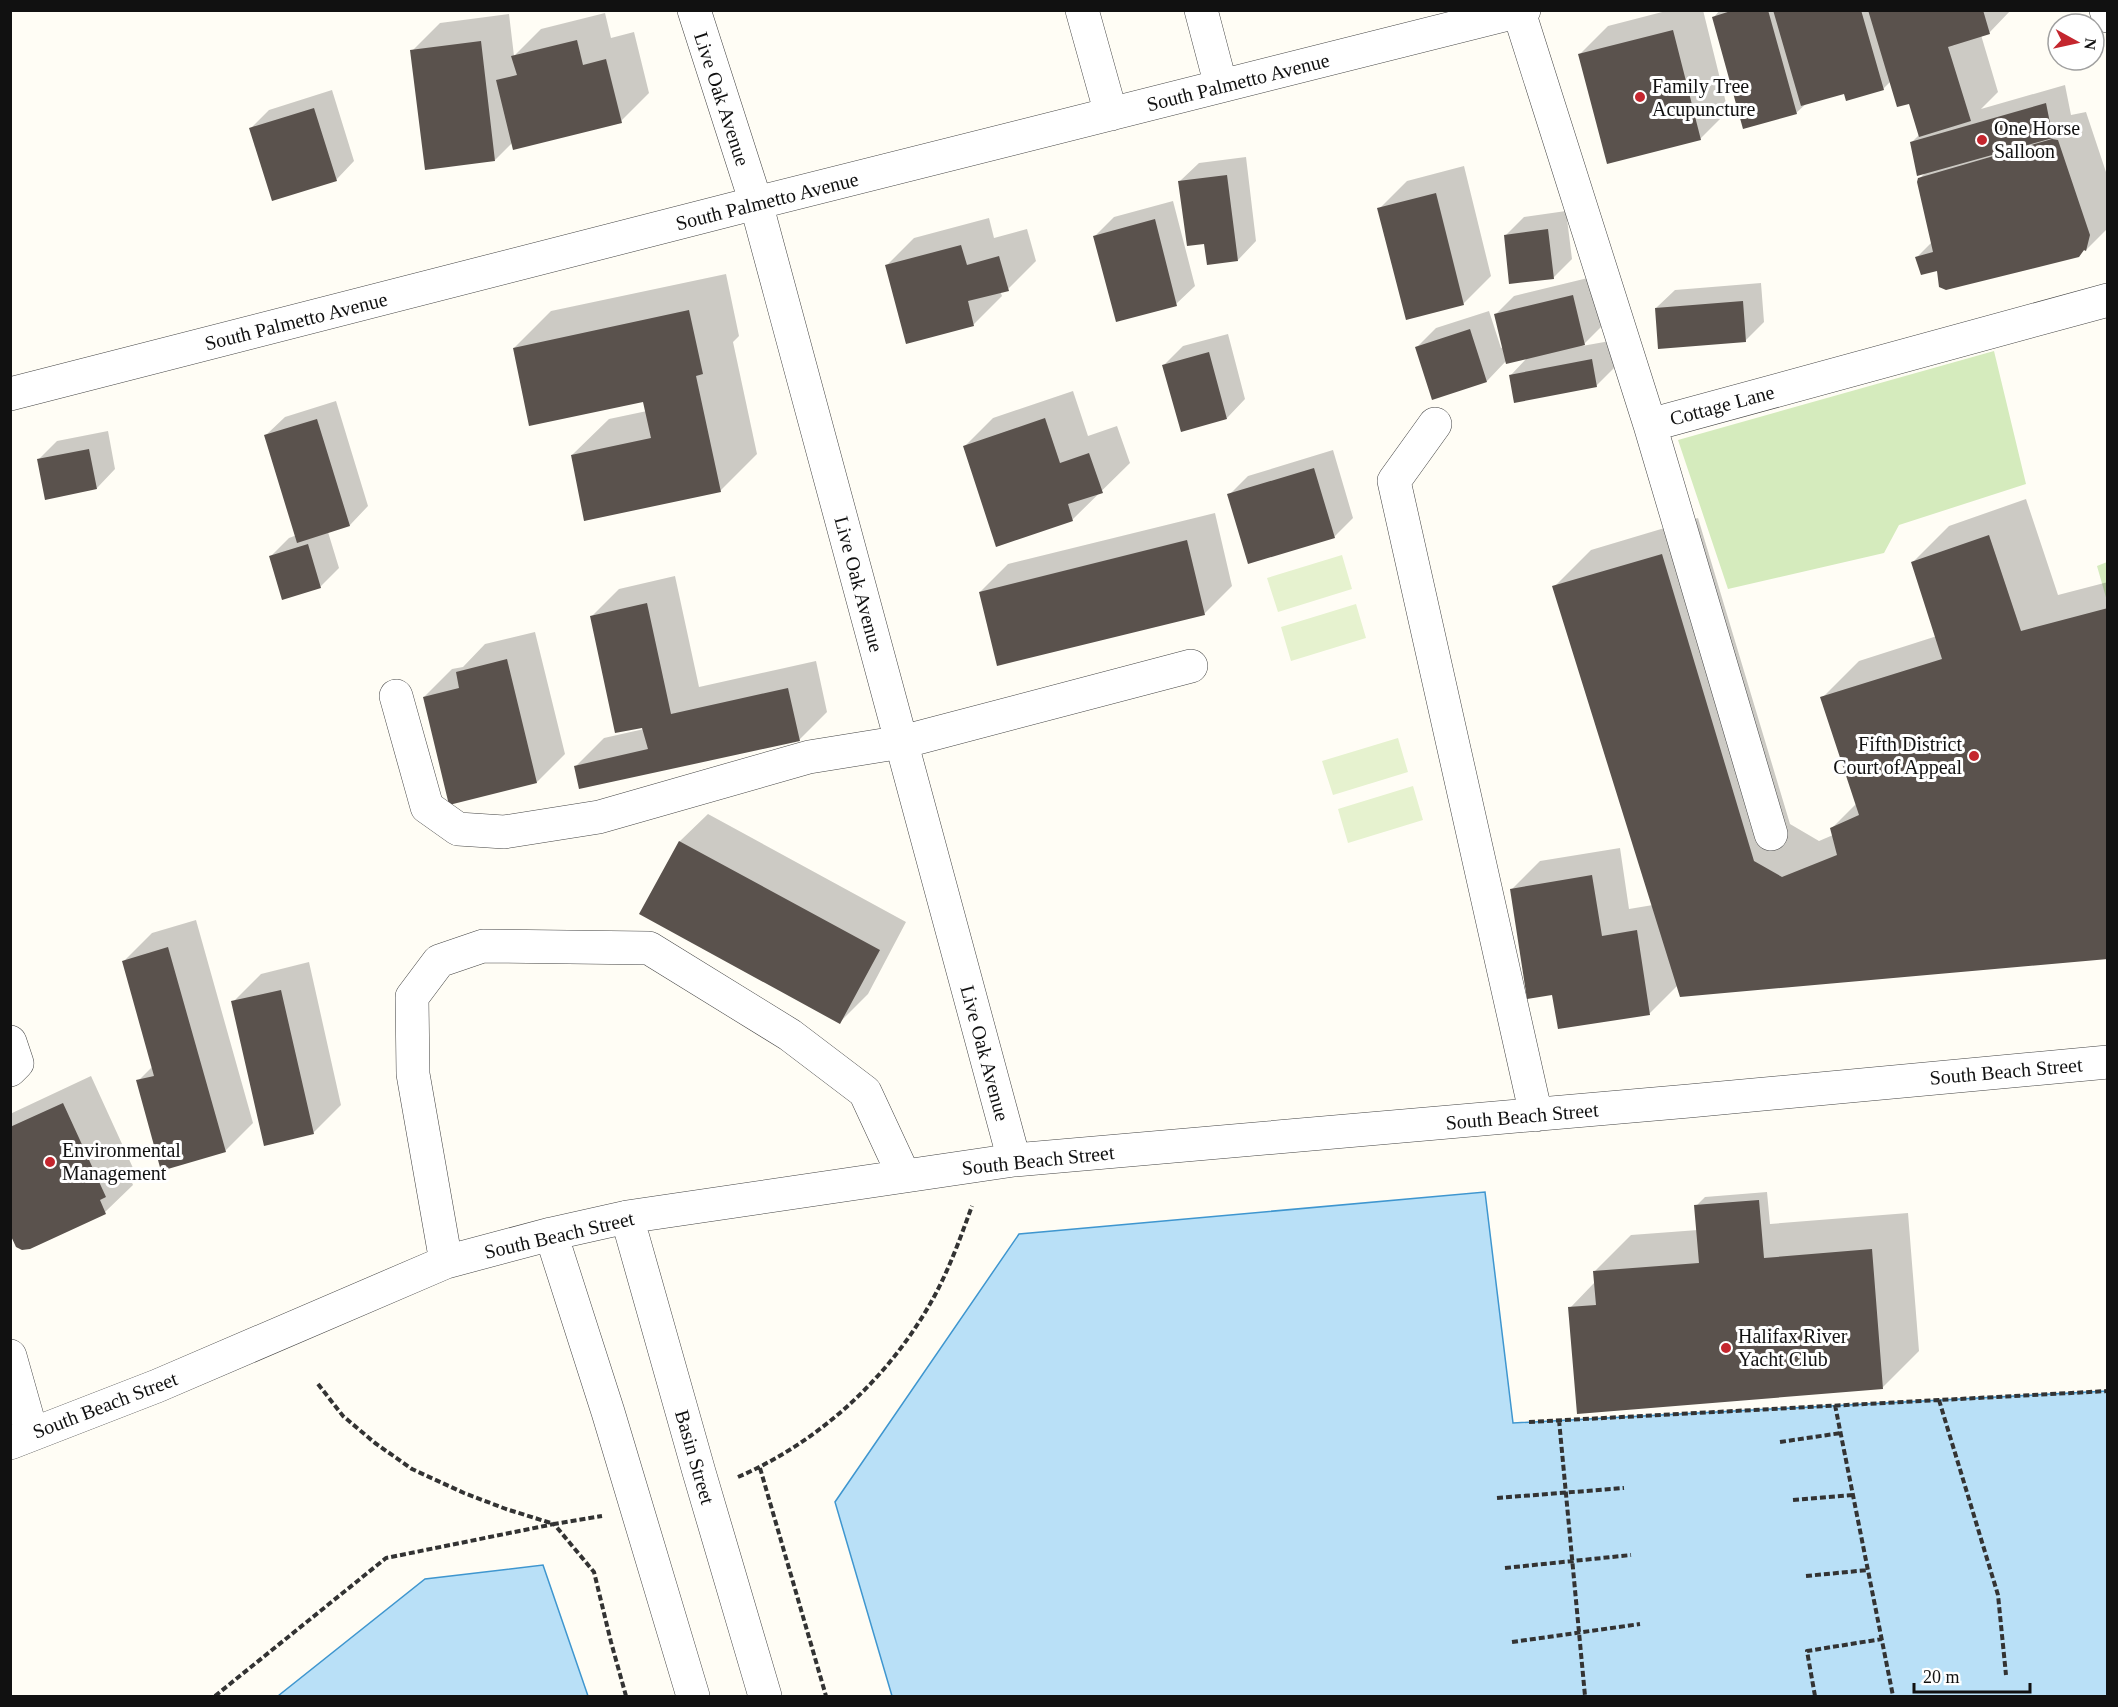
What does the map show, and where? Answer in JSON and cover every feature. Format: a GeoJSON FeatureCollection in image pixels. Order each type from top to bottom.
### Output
{"type":"FeatureCollection","features":[{"type":"Feature","properties":{"kind":"street","name":"Live Oak Avenue"},"geometry":{"type":"LineString","coordinates":[[694,10],[756,203],[1014,1160]]}},
{"type":"Feature","properties":{"kind":"street"},"geometry":{"type":"LineString","coordinates":[[1082,10],[1111,114]]}},
{"type":"Feature","properties":{"kind":"street"},"geometry":{"type":"LineString","coordinates":[[1201,10],[1221,86]]}},
{"type":"Feature","properties":{"kind":"street"},"geometry":{"type":"LineString","coordinates":[[2106,10],[2108,16]]}},
{"type":"Feature","properties":{"kind":"street","name":"South Palmetto Avenue"},"geometry":{"type":"LineString","coordinates":[[10,394],[756,203],[1521,11]]}},
{"type":"Feature","properties":{"kind":"street","name":"Cottage Lane"},"geometry":{"type":"LineString","coordinates":[[1521,11],[1650,425],[2108,300]]}},
{"type":"Feature","properties":{"kind":"street"},"geometry":{"type":"LineString","coordinates":[[1435,424],[1394,481],[1536,1114]]}},
{"type":"Feature","properties":{"kind":"street"},"geometry":{"type":"LineString","coordinates":[[1650,425],[1771,834]]}},
{"type":"Feature","properties":{"kind":"street"},"geometry":{"type":"LineString","coordinates":[[396,696],[427,807],[458,829],[504,832],[599,817],[809,757],[902,742],[1191,666]]}},
{"type":"Feature","properties":{"kind":"street"},"geometry":{"type":"LineString","coordinates":[[446,1262],[413,1074],[412,997],[439,961],[483,946],[649,948],[790,1035],[865,1092],[904,1176]]}},
{"type":"Feature","properties":{"kind":"street"},"geometry":{"type":"LineString","coordinates":[[10,1042],[17,1063],[10,1070]]}},
{"type":"Feature","properties":{"kind":"street","name":"South Beach Street"},"geometry":{"type":"LineString","coordinates":[[21,1438],[157,1386],[446,1262],[627,1217],[1014,1160],[2108,1062]]}},
{"type":"Feature","properties":{"kind":"street","name":"Basin Street"},"geometry":{"type":"LineString","coordinates":[[627,1217],[765,1696]]}},
{"type":"Feature","properties":{"kind":"street"},"geometry":{"type":"LineString","coordinates":[[552,1234],[693,1696]]}},
{"type":"Feature","properties":{"kind":"street"},"geometry":{"type":"LineString","coordinates":[[10,1356],[21,1438]]}},
{"type":"Feature","properties":{"kind":"path"},"geometry":{"type":"LineString","coordinates":[[732,1480],[760,1468],[798,1445],[843,1411],[879,1377],[911,1335],[935,1295],[952,1260],[972,1206]]}},
{"type":"Feature","properties":{"kind":"path"},"geometry":{"type":"LineString","coordinates":[[318,1384],[343,1416],[375,1443],[412,1469],[464,1493],[554,1524],[594,1572],[610,1642],[626,1696]]}},
{"type":"Feature","properties":{"kind":"path"},"geometry":{"type":"LineString","coordinates":[[1529,1422],[2108,1391]]}},
{"type":"Feature","properties":{"kind":"path"},"geometry":{"type":"LineString","coordinates":[[1939,1400],[1998,1595],[2006,1675]]}},
{"type":"Feature","properties":{"kind":"path"},"geometry":{"type":"LineString","coordinates":[[1835,1405],[1893,1696]]}},
{"type":"Feature","properties":{"kind":"path"},"geometry":{"type":"LineString","coordinates":[[1559,1420],[1585,1696]]}},
{"type":"Feature","properties":{"kind":"path"},"geometry":{"type":"LineString","coordinates":[[1780,1442],[1841,1433]]}},
{"type":"Feature","properties":{"kind":"path"},"geometry":{"type":"LineString","coordinates":[[760,1468],[826,1696]]}},
{"type":"Feature","properties":{"kind":"path"},"geometry":{"type":"LineString","coordinates":[[1497,1498],[1624,1488]]}},
{"type":"Feature","properties":{"kind":"path"},"geometry":{"type":"LineString","coordinates":[[1794,1500],[1853,1495]]}},
{"type":"Feature","properties":{"kind":"path"},"geometry":{"type":"LineString","coordinates":[[215,1696],[386,1558],[604,1516]]}},
{"type":"Feature","properties":{"kind":"path"},"geometry":{"type":"LineString","coordinates":[[1505,1568],[1631,1555]]}},
{"type":"Feature","properties":{"kind":"path"},"geometry":{"type":"LineString","coordinates":[[1806,1576],[1868,1570]]}},
{"type":"Feature","properties":{"kind":"path"},"geometry":{"type":"LineString","coordinates":[[1512,1642],[1640,1624]]}},
{"type":"Feature","properties":{"kind":"path"},"geometry":{"type":"LineString","coordinates":[[1815,1696],[1807,1651],[1882,1638]]}},
{"type":"Feature","properties":{"kind":"green space"},"geometry":{"type":"Polygon","coordinates":[[[1994,351],[2026,484],[1899,525],[1884,553],[1728,589],[1678,440],[1994,351]]]}},
{"type":"Feature","properties":{"kind":"green space"},"geometry":{"type":"Polygon","coordinates":[[[1342,555],[1352,589],[1278,612],[1267,578],[1342,555]]]}},
{"type":"Feature","properties":{"kind":"green space"},"geometry":{"type":"Polygon","coordinates":[[[2108,562],[2107,601],[2097,566],[2108,562]]]}},
{"type":"Feature","properties":{"kind":"green space"},"geometry":{"type":"Polygon","coordinates":[[[1356,604],[1366,638],[1291,661],[1281,627],[1356,604]]]}},
{"type":"Feature","properties":{"kind":"green space"},"geometry":{"type":"Polygon","coordinates":[[[1398,738],[1408,772],[1333,795],[1322,761],[1398,738]]]}},
{"type":"Feature","properties":{"kind":"green space"},"geometry":{"type":"Polygon","coordinates":[[[1413,786],[1423,820],[1348,843],[1338,809],[1413,786]]]}},
{"type":"Feature","properties":{"kind":"water"},"geometry":{"type":"Polygon","coordinates":[[[1485,1192],[1513,1423],[2107,1391],[2107,1696],[892,1696],[835,1502],[1019,1234],[1485,1192]]]}},
{"type":"Feature","properties":{"kind":"water"},"geometry":{"type":"Polygon","coordinates":[[[543,1565],[588,1696],[278,1696],[425,1579],[543,1565]]]}},
{"type":"Feature","properties":{"kind":"building"},"geometry":{"type":"Polygon","coordinates":[[[1734,10],[1768,10],[1797,114],[1743,129],[1712,17],[1734,10]]]}},
{"type":"Feature","properties":{"kind":"building"},"geometry":{"type":"Polygon","coordinates":[[[1773,10],[1861,10],[1884,90],[1846,101],[1844,94],[1801,106],[1773,10]]]}},
{"type":"Feature","properties":{"kind":"building"},"geometry":{"type":"Polygon","coordinates":[[[1868,10],[1983,10],[1990,34],[1948,47],[1971,121],[1919,137],[1909,104],[1897,107],[1868,10]]]}},
{"type":"Feature","properties":{"kind":"building","name":"Family Tree Acupuncture"},"geometry":{"type":"Polygon","coordinates":[[[1673,30],[1701,140],[1607,164],[1578,54],[1673,30]]]}},
{"type":"Feature","properties":{"kind":"building"},"geometry":{"type":"Polygon","coordinates":[[[577,40],[583,65],[606,59],[622,123],[513,150],[496,80],[517,75],[511,56],[577,40]]]}},
{"type":"Feature","properties":{"kind":"building"},"geometry":{"type":"Polygon","coordinates":[[[481,41],[495,161],[425,170],[410,50],[481,41]]]}},
{"type":"Feature","properties":{"kind":"building","name":"One Horse Salloon"},"geometry":{"type":"Polygon","coordinates":[[[2046,103],[2053,138],[1917,176],[1910,142],[2046,103]]]}},
{"type":"Feature","properties":{"kind":"building"},"geometry":{"type":"Polygon","coordinates":[[[314,108],[337,181],[272,201],[249,128],[314,108]]]}},
{"type":"Feature","properties":{"kind":"building"},"geometry":{"type":"Polygon","coordinates":[[[2052,139],[2058,140],[2090,235],[2086,251],[2084,250],[2079,257],[1946,290],[1939,287],[1937,271],[1921,275],[1915,257],[1933,252],[1918,178],[2052,139]]]}},
{"type":"Feature","properties":{"kind":"building"},"geometry":{"type":"Polygon","coordinates":[[[1227,175],[1238,261],[1207,265],[1204,244],[1187,246],[1178,181],[1227,175]]]}},
{"type":"Feature","properties":{"kind":"building"},"geometry":{"type":"Polygon","coordinates":[[[1436,193],[1464,305],[1406,320],[1377,208],[1436,193]]]}},
{"type":"Feature","properties":{"kind":"building"},"geometry":{"type":"Polygon","coordinates":[[[1155,219],[1177,306],[1116,322],[1093,236],[1155,219]]]}},
{"type":"Feature","properties":{"kind":"building"},"geometry":{"type":"Polygon","coordinates":[[[1548,229],[1554,279],[1509,284],[1504,235],[1548,229]]]}},
{"type":"Feature","properties":{"kind":"building"},"geometry":{"type":"Polygon","coordinates":[[[961,245],[967,265],[999,256],[1009,291],[968,301],[974,326],[906,344],[885,265],[961,245]]]}},
{"type":"Feature","properties":{"kind":"building"},"geometry":{"type":"Polygon","coordinates":[[[1573,295],[1585,345],[1506,364],[1494,314],[1573,295]]]}},
{"type":"Feature","properties":{"kind":"building"},"geometry":{"type":"Polygon","coordinates":[[[1743,301],[1746,342],[1658,349],[1655,308],[1743,301]]]}},
{"type":"Feature","properties":{"kind":"building"},"geometry":{"type":"Polygon","coordinates":[[[689,310],[703,374],[696,376],[721,492],[584,521],[571,455],[651,438],[643,402],[529,426],[513,348],[689,310]]]}},
{"type":"Feature","properties":{"kind":"building"},"geometry":{"type":"Polygon","coordinates":[[[1470,329],[1487,382],[1432,400],[1415,347],[1470,329]]]}},
{"type":"Feature","properties":{"kind":"building"},"geometry":{"type":"Polygon","coordinates":[[[1209,352],[1227,419],[1181,432],[1162,365],[1209,352]]]}},
{"type":"Feature","properties":{"kind":"building"},"geometry":{"type":"Polygon","coordinates":[[[1592,359],[1597,387],[1514,403],[1509,375],[1592,359]]]}},
{"type":"Feature","properties":{"kind":"building"},"geometry":{"type":"Polygon","coordinates":[[[1045,418],[1060,463],[1089,453],[1103,493],[1068,504],[1073,521],[996,547],[963,446],[1045,418]]]}},
{"type":"Feature","properties":{"kind":"building"},"geometry":{"type":"Polygon","coordinates":[[[317,419],[350,526],[297,543],[264,435],[317,419]]]}},
{"type":"Feature","properties":{"kind":"building"},"geometry":{"type":"Polygon","coordinates":[[[89,449],[97,489],[45,500],[37,459],[89,449]]]}},
{"type":"Feature","properties":{"kind":"building"},"geometry":{"type":"Polygon","coordinates":[[[1314,468],[1335,538],[1248,564],[1227,494],[1314,468]]]}},
{"type":"Feature","properties":{"kind":"building","name":"Fifth District Court of Appeal"},"geometry":{"type":"Polygon","coordinates":[[[1989,535],[2021,631],[2108,608],[2108,959],[1680,997],[1552,586],[1662,554],[1754,861],[1782,877],[1837,855],[1830,828],[1859,815],[1820,697],[1942,659],[1911,562],[1989,535]]]}},
{"type":"Feature","properties":{"kind":"building"},"geometry":{"type":"Polygon","coordinates":[[[1187,540],[1205,615],[997,666],[979,592],[1187,540]]]}},
{"type":"Feature","properties":{"kind":"building"},"geometry":{"type":"Polygon","coordinates":[[[308,544],[321,588],[282,600],[269,556],[308,544]]]}},
{"type":"Feature","properties":{"kind":"building"},"geometry":{"type":"Polygon","coordinates":[[[647,603],[671,714],[788,688],[800,741],[579,789],[574,766],[648,749],[642,728],[615,733],[590,616],[647,603]]]}},
{"type":"Feature","properties":{"kind":"building"},"geometry":{"type":"Polygon","coordinates":[[[507,659],[537,783],[449,805],[423,697],[459,688],[456,672],[507,659]]]}},
{"type":"Feature","properties":{"kind":"building"},"geometry":{"type":"Polygon","coordinates":[[[679,841],[880,950],[840,1024],[639,914],[679,841]]]}},
{"type":"Feature","properties":{"kind":"building"},"geometry":{"type":"Polygon","coordinates":[[[1592,875],[1602,936],[1637,930],[1650,1015],[1558,1029],[1552,995],[1527,999],[1510,889],[1592,875]]]}},
{"type":"Feature","properties":{"kind":"building"},"geometry":{"type":"Polygon","coordinates":[[[168,947],[226,1152],[161,1171],[136,1080],[154,1076],[122,961],[168,947]]]}},
{"type":"Feature","properties":{"kind":"building"},"geometry":{"type":"Polygon","coordinates":[[[281,990],[314,1134],[264,1146],[231,1001],[281,990]]]}},
{"type":"Feature","properties":{"kind":"building","name":"Environmental Management"},"geometry":{"type":"Polygon","coordinates":[[[63,1103],[106,1197],[100,1200],[106,1214],[30,1249],[22,1250],[16,1247],[10,1234],[10,1127],[63,1103]]]}},
{"type":"Feature","properties":{"kind":"building","name":"Halifax River Yacht Club"},"geometry":{"type":"Polygon","coordinates":[[[1759,1200],[1764,1258],[1872,1249],[1883,1389],[1577,1414],[1568,1307],[1596,1305],[1593,1271],[1699,1263],[1694,1205],[1759,1200]]]}},
{"type":"Feature","properties":{"kind":"place","name":"Family Tree Acupuncture"},"geometry":{"type":"Point","coordinates":[1640,97]}},
{"type":"Feature","properties":{"kind":"place","name":"One Horse Salloon"},"geometry":{"type":"Point","coordinates":[1982,140]}},
{"type":"Feature","properties":{"kind":"place","name":"Fifth District Court of Appeal"},"geometry":{"type":"Point","coordinates":[1974,756]}},
{"type":"Feature","properties":{"kind":"place","name":"Environmental Management"},"geometry":{"type":"Point","coordinates":[50,1162]}},
{"type":"Feature","properties":{"kind":"place","name":"Halifax River Yacht Club"},"geometry":{"type":"Point","coordinates":[1726,1348]}}]}
